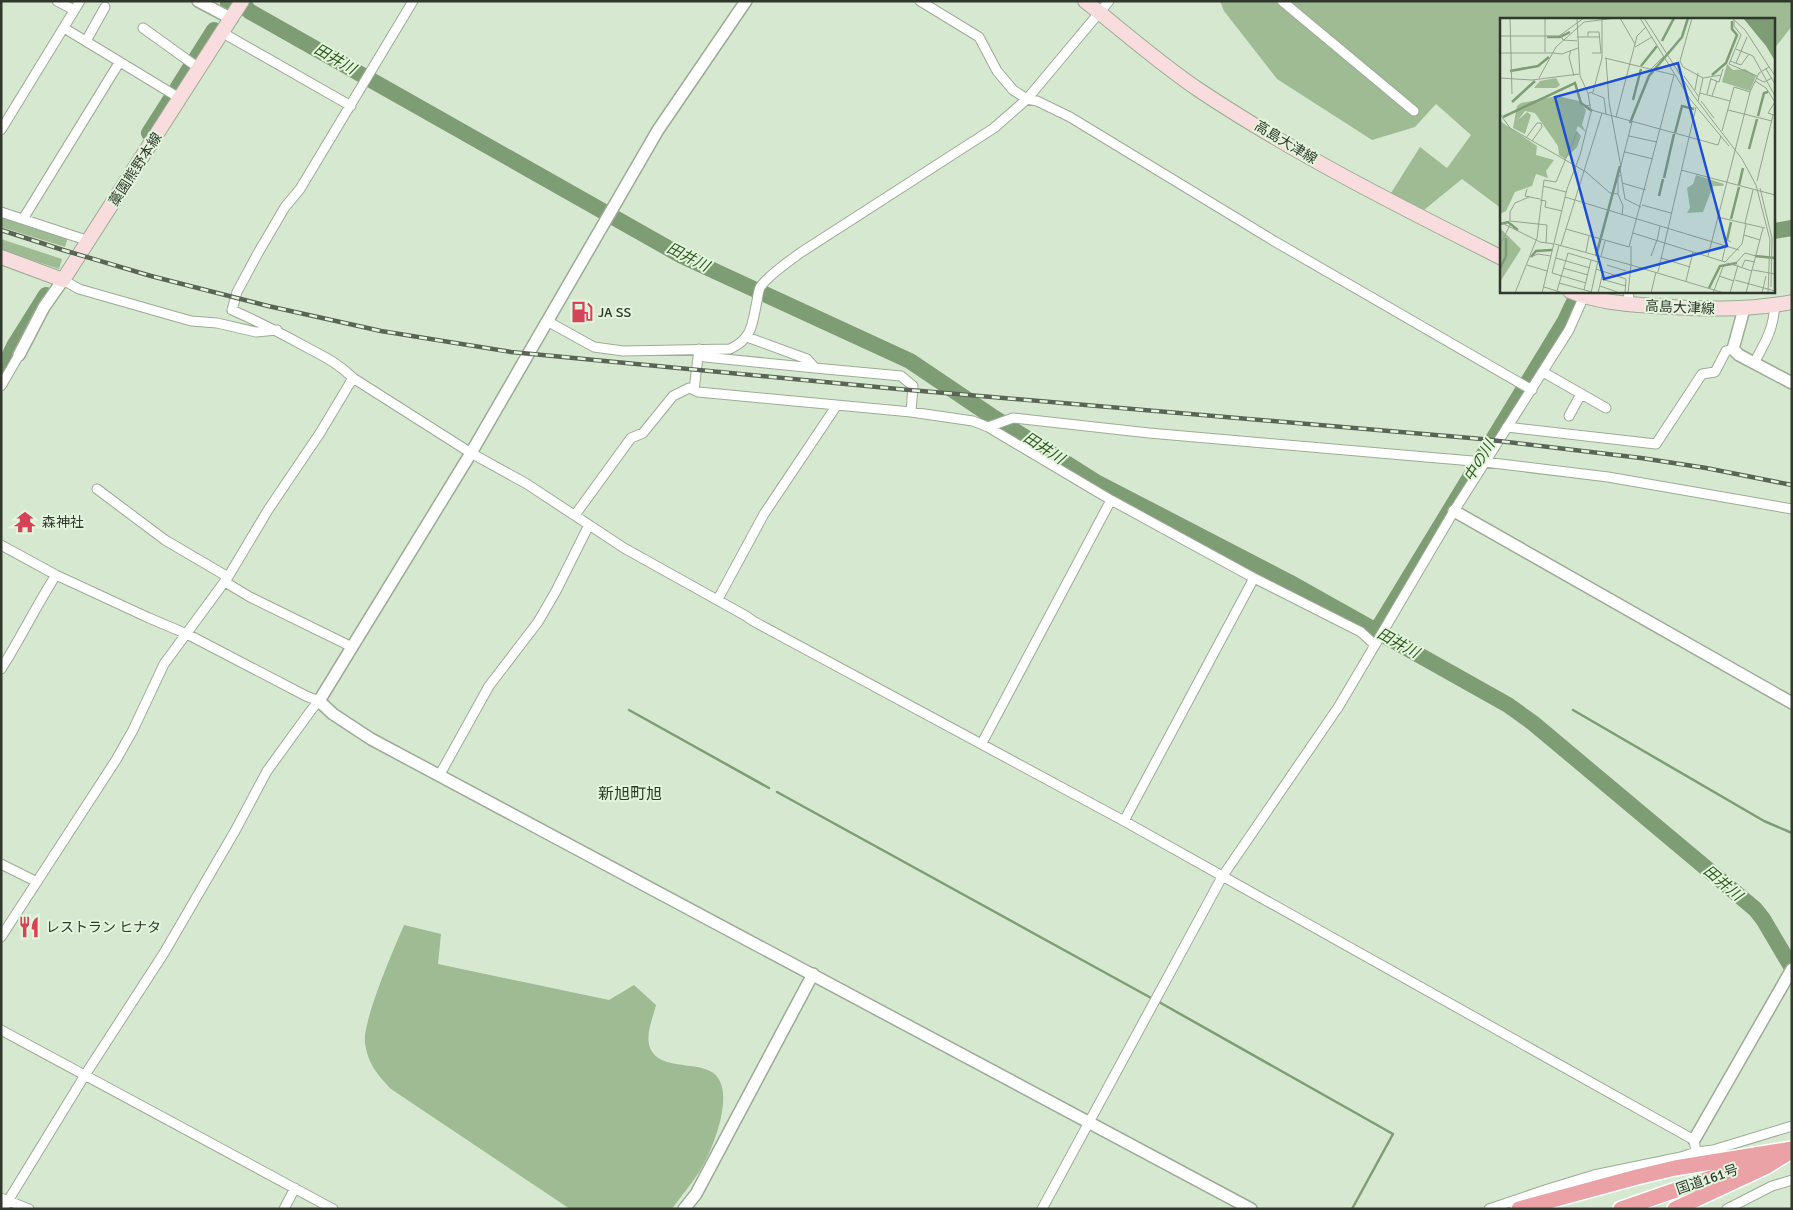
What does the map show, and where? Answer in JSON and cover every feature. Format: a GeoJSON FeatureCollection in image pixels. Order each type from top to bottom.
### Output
{"type":"FeatureCollection","features":[{"type":"Feature","properties":{"kind":"highway"},"geometry":{"type":"LineString","coordinates":[[1519,1209],[1675,1168],[1792,1150]]}},
{"type":"Feature","properties":{"kind":"highway"},"geometry":{"type":"LineString","coordinates":[[1675,1209],[1765,1167],[1792,1150]]}},
{"type":"Feature","properties":{"kind":"highway","name":"国道161号"},"geometry":{"type":"LineString","coordinates":[[1621,1209],[1792,1150]]}},
{"type":"Feature","properties":{"kind":"main road","name":"高島大津線"},"geometry":{"type":"LineString","coordinates":[[1085,1],[1199,90],[1369,189],[1500,257]]}},
{"type":"Feature","properties":{"kind":"main road","name":"藁園熊野本線"},"geometry":{"type":"LineString","coordinates":[[63,280],[181,99],[195,65],[222,34],[237,10]]}},
{"type":"Feature","properties":{"kind":"main road"},"geometry":{"type":"LineString","coordinates":[[1,257],[63,280]]}},
{"type":"Feature","properties":{"kind":"main road","name":"高島大津線"},"geometry":{"type":"LineString","coordinates":[[1578,294],[1629,298],[1704,309],[1744,309],[1792,302]]}},
{"type":"Feature","properties":{"kind":"street"},"geometry":{"type":"LineString","coordinates":[[57,1],[74,10]]}},
{"type":"Feature","properties":{"kind":"street"},"geometry":{"type":"LineString","coordinates":[[1,130],[80,1]]}},
{"type":"Feature","properties":{"kind":"street"},"geometry":{"type":"LineString","coordinates":[[198,1],[237,10]]}},
{"type":"Feature","properties":{"kind":"street"},"geometry":{"type":"LineString","coordinates":[[412,1],[300,189],[285,207],[237,292],[232,310],[277,330],[327,357],[352,378],[471,453],[527,484],[624,548],[753,621],[1124,820],[1695,1146],[1715,1151],[1792,1126]]}},
{"type":"Feature","properties":{"kind":"street"},"geometry":{"type":"LineString","coordinates":[[3,1209],[4,1199],[164,953],[235,831],[267,771],[319,701],[471,453],[608,213],[658,130],[746,1]]}},
{"type":"Feature","properties":{"kind":"street"},"geometry":{"type":"LineString","coordinates":[[920,1],[979,37],[997,70],[1013,90],[1027,99],[1037,101],[1070,117],[1274,242],[1532,390]]}},
{"type":"Feature","properties":{"kind":"street"},"geometry":{"type":"LineString","coordinates":[[547,321],[594,348],[623,351],[699,350],[730,349],[741,344],[747,337],[754,319],[760,288],[778,269],[994,128],[1027,99],[1109,1]]}},
{"type":"Feature","properties":{"kind":"street"},"geometry":{"type":"LineString","coordinates":[[1282,1],[1414,111]]}},
{"type":"Feature","properties":{"kind":"street"},"geometry":{"type":"LineString","coordinates":[[86,42],[105,6]]}},
{"type":"Feature","properties":{"kind":"street"},"geometry":{"type":"LineString","coordinates":[[64,28],[181,99]]}},
{"type":"Feature","properties":{"kind":"street"},"geometry":{"type":"LineString","coordinates":[[143,28],[195,65]]}},
{"type":"Feature","properties":{"kind":"street"},"geometry":{"type":"LineString","coordinates":[[222,34],[351,106]]}},
{"type":"Feature","properties":{"kind":"street"},"geometry":{"type":"LineString","coordinates":[[23,219],[119,62]]}},
{"type":"Feature","properties":{"kind":"street"},"geometry":{"type":"LineString","coordinates":[[1,212],[89,241]]}},
{"type":"Feature","properties":{"kind":"street"},"geometry":{"type":"LineString","coordinates":[[1,386],[44,307],[63,280],[79,289],[191,321],[217,323],[256,332],[277,330]]}},
{"type":"Feature","properties":{"kind":"street"},"geometry":{"type":"LineString","coordinates":[[1042,1209],[1222,876],[1339,706],[1454,511],[1569,330],[1578,294]]}},
{"type":"Feature","properties":{"kind":"street"},"geometry":{"type":"LineString","coordinates":[[1754,363],[1769,336],[1773,324],[1775,305]]}},
{"type":"Feature","properties":{"kind":"street"},"geometry":{"type":"LineString","coordinates":[[1733,349],[1744,309]]}},
{"type":"Feature","properties":{"kind":"street"},"geometry":{"type":"LineString","coordinates":[[747,337],[807,359],[815,368]]}},
{"type":"Feature","properties":{"kind":"street"},"geometry":{"type":"LineString","coordinates":[[1508,427],[1656,444],[1702,374],[1715,372],[1726,351],[1733,349],[1754,363],[1792,383]]}},
{"type":"Feature","properties":{"kind":"street"},"geometry":{"type":"LineString","coordinates":[[699,350],[705,357],[900,376],[913,386],[911,412]]}},
{"type":"Feature","properties":{"kind":"street"},"geometry":{"type":"LineString","coordinates":[[694,390],[699,350]]}},
{"type":"Feature","properties":{"kind":"street"},"geometry":{"type":"LineString","coordinates":[[1543,372],[1606,408]]}},
{"type":"Feature","properties":{"kind":"street"},"geometry":{"type":"LineString","coordinates":[[1,937],[116,760],[133,730],[164,664],[226,580],[268,510],[320,433],[352,378]]}},
{"type":"Feature","properties":{"kind":"street"},"geometry":{"type":"LineString","coordinates":[[575,515],[631,438],[643,433],[673,396],[689,388],[698,392],[911,412],[973,421],[991,426],[1111,500],[1254,578],[1361,632],[1375,645]]}},
{"type":"Feature","properties":{"kind":"street"},"geometry":{"type":"LineString","coordinates":[[1569,416],[1581,394]]}},
{"type":"Feature","properties":{"kind":"street"},"geometry":{"type":"LineString","coordinates":[[718,600],[764,514],[837,405]]}},
{"type":"Feature","properties":{"kind":"street"},"geometry":{"type":"LineString","coordinates":[[991,426],[1013,418],[1149,433],[1484,462],[1608,477],[1792,509]]}},
{"type":"Feature","properties":{"kind":"street"},"geometry":{"type":"LineString","coordinates":[[96,489],[165,540],[250,597],[352,647]]}},
{"type":"Feature","properties":{"kind":"street"},"geometry":{"type":"LineString","coordinates":[[982,743],[1111,500]]}},
{"type":"Feature","properties":{"kind":"street"},"geometry":{"type":"LineString","coordinates":[[1454,511],[1792,703]]}},
{"type":"Feature","properties":{"kind":"street"},"geometry":{"type":"LineString","coordinates":[[439,776],[489,686],[538,622],[589,526]]}},
{"type":"Feature","properties":{"kind":"street"},"geometry":{"type":"LineString","coordinates":[[1,545],[56,575],[187,634],[289,688],[319,701],[333,714],[371,739],[1251,1209]]}},
{"type":"Feature","properties":{"kind":"street"},"geometry":{"type":"LineString","coordinates":[[1,669],[26,628],[39,601],[56,575]]}},
{"type":"Feature","properties":{"kind":"street"},"geometry":{"type":"LineString","coordinates":[[1124,820],[1254,578]]}},
{"type":"Feature","properties":{"kind":"street"},"geometry":{"type":"LineString","coordinates":[[1,864],[37,882]]}},
{"type":"Feature","properties":{"kind":"street"},"geometry":{"type":"LineString","coordinates":[[1489,1209],[1594,1175],[1681,1157],[1695,1146],[1792,968]]}},
{"type":"Feature","properties":{"kind":"street"},"geometry":{"type":"LineString","coordinates":[[684,1209],[696,1194],[813,974]]}},
{"type":"Feature","properties":{"kind":"street"},"geometry":{"type":"LineString","coordinates":[[1,1030],[334,1209]]}},
{"type":"Feature","properties":{"kind":"street"},"geometry":{"type":"LineString","coordinates":[[1764,1180],[1772,1186]]}},
{"type":"Feature","properties":{"kind":"street"},"geometry":{"type":"LineString","coordinates":[[1727,1209],[1772,1186],[1792,1180]]}},
{"type":"Feature","properties":{"kind":"street"},"geometry":{"type":"LineString","coordinates":[[284,1209],[295,1188]]}},
{"type":"Feature","properties":{"kind":"street"},"geometry":{"type":"LineString","coordinates":[[4,1199],[29,1209]]}},
{"type":"Feature","properties":{"kind":"green space"},"geometry":{"type":"Polygon","coordinates":[[[1220,1],[1792,1],[1792,26],[1776,46],[1776,18],[1500,18],[1500,208],[1462,179],[1424,210],[1391,193],[1420,147],[1447,168],[1471,135],[1436,104],[1415,127],[1372,140],[1277,79],[1224,11],[1220,1]]]}},
{"type":"Feature","properties":{"kind":"green space"},"geometry":{"type":"Polygon","coordinates":[[[1,216],[68,237],[65,247],[1,227],[1,216]]]}},
{"type":"Feature","properties":{"kind":"green space"},"geometry":{"type":"Polygon","coordinates":[[[1,239],[62,259],[59,269],[1,250],[1,239]]]}},
{"type":"Feature","properties":{"kind":"green space"},"geometry":{"type":"Polygon","coordinates":[[[404,925],[441,934],[438,964],[609,1000],[634,985],[656,1005],[648,1039],[651,1050],[656,1056],[669,1063],[703,1068],[710,1071],[718,1078],[723,1089],[721,1118],[712,1147],[701,1169],[672,1209],[570,1209],[391,1089],[371,1063],[366,1050],[365,1033],[373,1002],[404,925]]]}},
{"type":"Feature","properties":{"kind":"waterway","name":"田井川"},"geometry":{"type":"LineString","coordinates":[[241,1],[249,11],[682,256],[910,361],[990,415],[1096,482],[1289,582],[1508,705],[1533,723],[1755,909],[1792,968]]}},
{"type":"Feature","properties":{"kind":"waterway"},"geometry":{"type":"LineString","coordinates":[[178,87],[214,30]]}},
{"type":"Feature","properties":{"kind":"waterway"},"geometry":{"type":"LineString","coordinates":[[149,133],[172,97]]}},
{"type":"Feature","properties":{"kind":"waterway","name":"中の川"},"geometry":{"type":"LineString","coordinates":[[1776,231],[1792,228]]}},
{"type":"Feature","properties":{"kind":"waterway","name":"中の川"},"geometry":{"type":"LineString","coordinates":[[1377,630],[1565,321],[1579,292]]}},
{"type":"Feature","properties":{"kind":"waterway"},"geometry":{"type":"LineString","coordinates":[[1,374],[14,346],[46,295]]}},
{"type":"Feature","properties":{"kind":"waterway"},"geometry":{"type":"LineString","coordinates":[[629,710],[769,788]]}},
{"type":"Feature","properties":{"kind":"waterway"},"geometry":{"type":"LineString","coordinates":[[1573,710],[1764,821],[1792,833]]}},
{"type":"Feature","properties":{"kind":"waterway"},"geometry":{"type":"LineString","coordinates":[[777,792],[1153,999]]}},
{"type":"Feature","properties":{"kind":"waterway"},"geometry":{"type":"LineString","coordinates":[[1159,1002],[1393,1134],[1352,1209]]}},
{"type":"Feature","properties":{"kind":"railway"},"geometry":{"type":"LineString","coordinates":[[1,230],[151,276],[268,306],[381,331],[511,352],[898,389],[1482,439],[1641,458],[1706,468],[1792,485]]}},
{"type":"Feature","properties":{"kind":"place","name":"JA SS"},"geometry":{"type":"Point","coordinates":[582,312]}},
{"type":"Feature","properties":{"kind":"place","name":"森神社"},"geometry":{"type":"Point","coordinates":[25,522]}},
{"type":"Feature","properties":{"kind":"place","name":"レストラン ヒナタ"},"geometry":{"type":"Point","coordinates":[29,927]}},
{"type":"Feature","properties":{"kind":"district","name":"新旭町旭"},"geometry":{"type":"Point","coordinates":[630,793]}}]}
